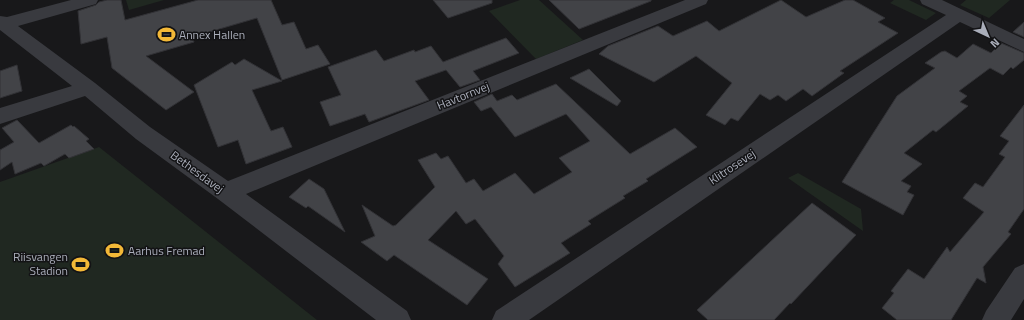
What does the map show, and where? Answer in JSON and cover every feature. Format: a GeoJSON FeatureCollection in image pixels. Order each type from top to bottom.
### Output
{"type":"FeatureCollection","features":[{"type":"Feature","properties":{"kind":"street"},"geometry":{"type":"LineString","coordinates":[[2,22],[43,7],[90,0]]}},
{"type":"Feature","properties":{"kind":"street","name":"Havtornvej"},"geometry":{"type":"LineString","coordinates":[[226,192],[700,0]]}},
{"type":"Feature","properties":{"kind":"street"},"geometry":{"type":"LineString","coordinates":[[928,0],[1024,46]]}},
{"type":"Feature","properties":{"kind":"street","name":"Klitrosevej"},"geometry":{"type":"LineString","coordinates":[[506,320],[959,15]]}},
{"type":"Feature","properties":{"kind":"street","name":"Bethesdavej"},"geometry":{"type":"LineString","coordinates":[[2,22],[88,88],[143,133],[226,192],[397,320]]}},
{"type":"Feature","properties":{"kind":"street"},"geometry":{"type":"LineString","coordinates":[[0,116],[88,88]]}},
{"type":"Feature","properties":{"kind":"street"},"geometry":{"type":"LineString","coordinates":[[996,320],[1024,276]]}},
{"type":"Feature","properties":{"kind":"shaded area"},"geometry":{"type":"Polygon","coordinates":[[[126,0],[164,0],[129,10],[126,0]]]}},
{"type":"Feature","properties":{"kind":"shaded area"},"geometry":{"type":"Polygon","coordinates":[[[520,0],[539,0],[583,40],[536,59],[489,11],[520,0]]]}},
{"type":"Feature","properties":{"kind":"shaded area"},"geometry":{"type":"Polygon","coordinates":[[[894,0],[909,0],[936,13],[926,20],[890,3],[894,0]]]}},
{"type":"Feature","properties":{"kind":"shaded area"},"geometry":{"type":"Polygon","coordinates":[[[966,0],[1010,0],[989,18],[960,5],[966,0]]]}},
{"type":"Feature","properties":{"kind":"shaded area","name":"Aarhus Fremad"},"geometry":{"type":"Polygon","coordinates":[[[99,147],[317,320],[0,320],[0,182],[99,147]]]}},
{"type":"Feature","properties":{"kind":"shaded area"},"geometry":{"type":"Polygon","coordinates":[[[798,173],[861,209],[863,231],[788,178],[798,173]]]}},
{"type":"Feature","properties":{"kind":"building"},"geometry":{"type":"Polygon","coordinates":[[[107,0],[121,0],[125,20],[198,0],[271,0],[282,25],[294,22],[306,49],[318,45],[330,64],[282,80],[257,18],[192,37],[194,42],[146,56],[194,92],[166,110],[112,68],[107,37],[81,44],[78,11],[107,0]]]}},
{"type":"Feature","properties":{"kind":"building"},"geometry":{"type":"Polygon","coordinates":[[[433,0],[492,0],[492,3],[448,18],[433,0]]]}},
{"type":"Feature","properties":{"kind":"building"},"geometry":{"type":"Polygon","coordinates":[[[549,0],[651,0],[651,1],[579,29],[549,0]]]}},
{"type":"Feature","properties":{"kind":"building"},"geometry":{"type":"Polygon","coordinates":[[[781,0],[806,17],[845,0],[853,0],[885,18],[878,22],[898,33],[840,71],[844,73],[812,96],[803,89],[786,101],[778,95],[770,100],[760,94],[738,121],[731,118],[725,125],[706,115],[732,83],[696,56],[654,82],[599,54],[608,46],[658,26],[673,36],[707,21],[719,31],[781,0]]]}},
{"type":"Feature","properties":{"kind":"building"},"geometry":{"type":"Polygon","coordinates":[[[1024,22],[1024,37],[1013,32],[1024,22]]]}},
{"type":"Feature","properties":{"kind":"building"},"geometry":{"type":"Polygon","coordinates":[[[506,38],[519,53],[473,71],[480,80],[460,87],[446,70],[415,81],[429,100],[369,122],[365,114],[330,126],[320,102],[341,95],[328,67],[376,50],[384,61],[414,50],[415,52],[431,46],[443,62],[506,38]]]}},
{"type":"Feature","properties":{"kind":"building"},"geometry":{"type":"Polygon","coordinates":[[[1001,43],[1024,53],[1024,60],[1013,69],[1011,67],[1003,75],[990,68],[959,91],[967,96],[960,102],[968,106],[936,132],[933,130],[904,153],[922,164],[901,181],[911,186],[907,192],[914,195],[903,215],[842,182],[897,96],[935,68],[925,63],[941,52],[945,51],[957,58],[973,44],[991,53],[1001,43]]]}},
{"type":"Feature","properties":{"kind":"building"},"geometry":{"type":"Polygon","coordinates":[[[244,59],[282,81],[252,90],[271,131],[283,127],[292,147],[246,164],[238,140],[218,147],[194,85],[232,62],[235,65],[244,59]]]}},
{"type":"Feature","properties":{"kind":"building"},"geometry":{"type":"Polygon","coordinates":[[[17,65],[22,91],[0,98],[0,71],[17,65]]]}},
{"type":"Feature","properties":{"kind":"building"},"geometry":{"type":"Polygon","coordinates":[[[589,69],[621,101],[617,106],[570,78],[589,69]]]}},
{"type":"Feature","properties":{"kind":"building"},"geometry":{"type":"Polygon","coordinates":[[[556,84],[630,154],[675,128],[697,147],[646,179],[648,181],[623,196],[625,198],[588,221],[591,224],[561,243],[570,253],[515,287],[498,264],[504,256],[475,219],[466,224],[456,211],[428,240],[488,279],[467,305],[394,255],[387,261],[361,242],[375,236],[362,205],[393,226],[396,225],[435,187],[418,160],[436,153],[441,159],[448,156],[466,183],[474,179],[483,191],[515,173],[534,194],[572,172],[559,158],[590,141],[566,114],[515,137],[491,107],[481,111],[474,102],[492,94],[497,101],[512,95],[517,100],[556,84]]]}},
{"type":"Feature","properties":{"kind":"building"},"geometry":{"type":"Polygon","coordinates":[[[1024,105],[1024,209],[1008,232],[1011,234],[983,267],[986,283],[977,278],[951,320],[897,320],[882,308],[894,293],[891,291],[908,269],[924,279],[947,247],[950,252],[984,212],[963,198],[975,183],[983,187],[1005,157],[999,154],[1009,141],[1000,136],[1024,105]]]}},
{"type":"Feature","properties":{"kind":"building"},"geometry":{"type":"Polygon","coordinates":[[[17,120],[39,143],[71,125],[73,127],[74,126],[89,139],[86,141],[94,149],[69,158],[65,154],[44,166],[41,163],[15,174],[12,162],[0,170],[0,150],[14,142],[2,128],[17,120]]]}},
{"type":"Feature","properties":{"kind":"building"},"geometry":{"type":"Polygon","coordinates":[[[309,179],[324,189],[345,232],[308,206],[306,208],[289,197],[309,179]]]}},
{"type":"Feature","properties":{"kind":"building"},"geometry":{"type":"Polygon","coordinates":[[[812,203],[856,235],[774,320],[708,320],[697,310],[812,203]]]}},
{"type":"Feature","properties":{"kind":"place","name":"Annex Hallen"},"geometry":{"type":"Point","coordinates":[166,35]}},
{"type":"Feature","properties":{"kind":"place","name":"Aarhus Fremad"},"geometry":{"type":"Point","coordinates":[115,251]}},
{"type":"Feature","properties":{"kind":"place","name":"Riisvangen Stadion"},"geometry":{"type":"Point","coordinates":[81,264]}}]}
